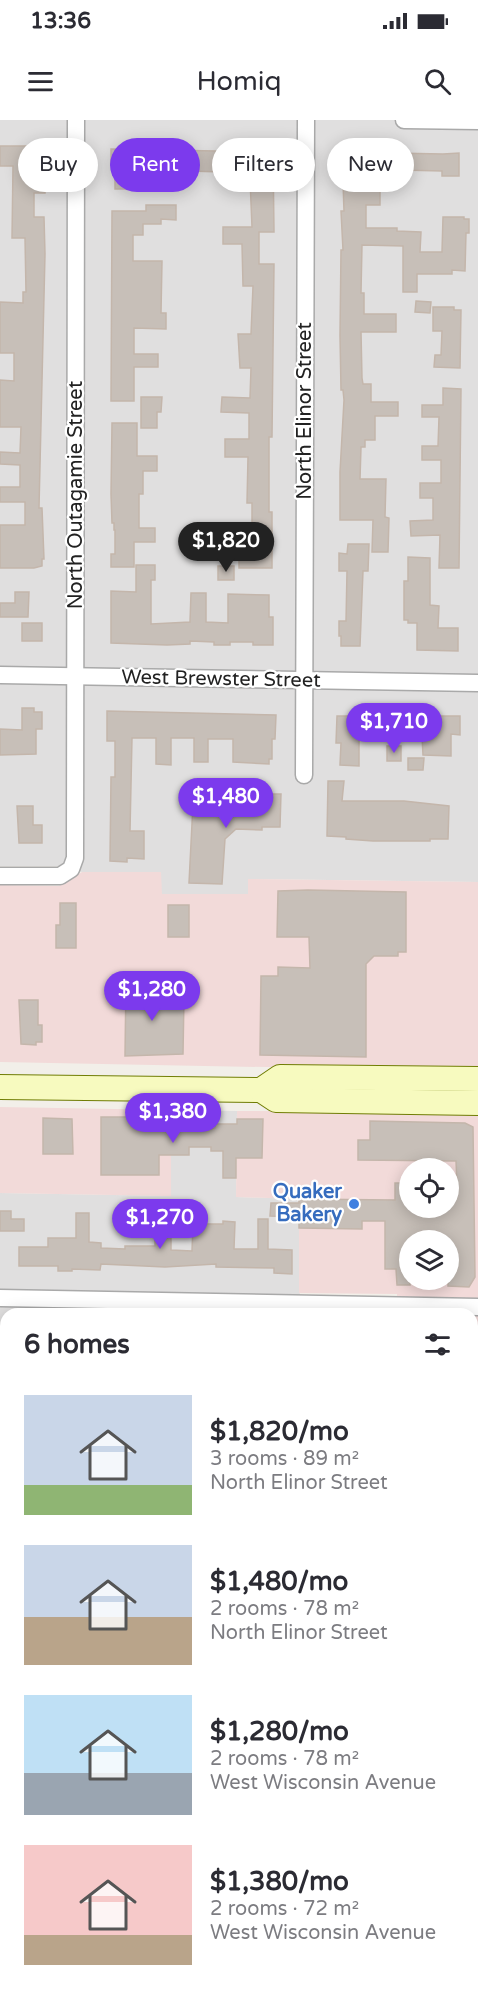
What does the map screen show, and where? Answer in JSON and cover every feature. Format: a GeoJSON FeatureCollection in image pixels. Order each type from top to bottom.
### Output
{"type":"FeatureCollection","features":[{"type":"Feature","properties":{"kind":"main road"},"geometry":{"type":"LineString","coordinates":[[261,1090],[280,1077],[478,1079]]}},
{"type":"Feature","properties":{"kind":"main road"},"geometry":{"type":"LineString","coordinates":[[0,1087],[261,1090],[276,1100],[478,1103]]}},
{"type":"Feature","properties":{"kind":"main road"},"geometry":{"type":"LineString","coordinates":[[307,1100],[343,1091],[478,1090]]}},
{"type":"Feature","properties":{"kind":"street","name":"North Outagamie Street"},"geometry":{"type":"LineString","coordinates":[[0,876],[60,876],[71,869],[75,852],[76,120]]}},
{"type":"Feature","properties":{"kind":"street","name":"North Elinor Street"},"geometry":{"type":"LineString","coordinates":[[304,775],[306,120]]}},
{"type":"Feature","properties":{"kind":"street"},"geometry":{"type":"LineString","coordinates":[[404,120],[478,121]]}},
{"type":"Feature","properties":{"kind":"street","name":"West Brewster Street"},"geometry":{"type":"LineString","coordinates":[[0,675],[478,683]]}},
{"type":"Feature","properties":{"kind":"street"},"geometry":{"type":"LineString","coordinates":[[0,1298],[478,1307]]}},
{"type":"Feature","properties":{"kind":"shaded area"},"geometry":{"type":"Polygon","coordinates":[[[0,120],[478,120],[478,882],[249,879],[248,894],[161,894],[160,872],[82,872],[57,866],[0,866],[0,120]]]}},
{"type":"Feature","properties":{"kind":"shaded area"},"geometry":{"type":"Polygon","coordinates":[[[82,872],[161,872],[162,894],[248,894],[248,879],[478,882],[478,1066],[471,1071],[0,1062],[0,885],[59,886],[82,872]]]}},
{"type":"Feature","properties":{"kind":"shaded area"},"geometry":{"type":"Polygon","coordinates":[[[0,1107],[171,1110],[171,1196],[0,1193],[0,1107]]]}},
{"type":"Feature","properties":{"kind":"shaded area"},"geometry":{"type":"Polygon","coordinates":[[[171,1110],[237,1111],[236,1197],[299,1199],[300,1308],[0,1308],[0,1193],[171,1196],[171,1110]]]}},
{"type":"Feature","properties":{"kind":"shaded area"},"geometry":{"type":"Polygon","coordinates":[[[237,1111],[466,1112],[478,1114],[478,1308],[397,1308],[397,1294],[299,1293],[299,1199],[236,1197],[237,1111]]]}},
{"type":"Feature","properties":{"kind":"building"},"geometry":{"type":"Polygon","coordinates":[[[0,146],[18,146],[18,192],[45,192],[34,193],[34,217],[44,217],[45,254],[39,508],[42,508],[44,559],[42,559],[42,566],[34,568],[0,568],[0,525],[25,525],[25,502],[0,502],[0,487],[20,487],[20,465],[0,464],[0,452],[20,453],[21,427],[0,427],[0,380],[14,381],[14,353],[0,353],[0,302],[23,303],[23,292],[26,292],[25,238],[12,238],[13,166],[0,166],[0,146]]]}},
{"type":"Feature","properties":{"kind":"building"},"geometry":{"type":"Polygon","coordinates":[[[200,151],[212,151],[212,172],[200,171],[200,151]]]}},
{"type":"Feature","properties":{"kind":"building"},"geometry":{"type":"Polygon","coordinates":[[[414,153],[459,153],[459,176],[442,176],[442,171],[414,170],[414,153]]]}},
{"type":"Feature","properties":{"kind":"building"},"geometry":{"type":"Polygon","coordinates":[[[251,192],[274,192],[274,232],[259,232],[259,264],[274,264],[272,437],[269,437],[272,568],[239,568],[239,543],[213,542],[214,528],[252,528],[252,503],[247,503],[248,457],[225,457],[225,439],[249,439],[249,413],[221,412],[222,397],[250,398],[251,368],[240,368],[238,334],[251,334],[253,286],[243,286],[242,244],[223,244],[223,227],[252,227],[251,192]]]}},
{"type":"Feature","properties":{"kind":"building"},"geometry":{"type":"Polygon","coordinates":[[[343,192],[380,192],[380,205],[366,205],[366,228],[397,228],[397,231],[421,232],[420,252],[442,252],[443,217],[469,219],[469,233],[466,233],[465,271],[452,270],[452,274],[417,274],[417,292],[403,292],[403,246],[362,245],[361,293],[364,293],[364,314],[396,314],[396,332],[361,332],[362,378],[363,384],[371,384],[371,402],[398,402],[398,416],[375,416],[375,440],[365,440],[365,447],[361,447],[360,479],[386,479],[385,517],[389,518],[388,552],[372,552],[373,520],[340,520],[344,400],[343,390],[341,390],[340,335],[341,250],[343,250],[341,211],[344,211],[343,192]]]}},
{"type":"Feature","properties":{"kind":"building"},"geometry":{"type":"Polygon","coordinates":[[[146,205],[176,205],[176,220],[161,219],[161,224],[143,224],[143,235],[133,235],[133,261],[162,261],[161,313],[166,313],[166,329],[134,328],[134,354],[158,354],[158,367],[134,367],[134,401],[111,401],[112,211],[146,211],[146,205]]]}},
{"type":"Feature","properties":{"kind":"building"},"geometry":{"type":"Polygon","coordinates":[[[416,301],[431,302],[430,313],[415,312],[416,301]]]}},
{"type":"Feature","properties":{"kind":"building"},"geometry":{"type":"Polygon","coordinates":[[[433,307],[454,307],[454,310],[461,310],[460,368],[434,367],[435,355],[441,355],[442,331],[433,331],[433,307]]]}},
{"type":"Feature","properties":{"kind":"building"},"geometry":{"type":"Polygon","coordinates":[[[443,388],[461,389],[459,568],[439,568],[440,535],[411,536],[410,521],[433,520],[433,498],[420,498],[420,483],[441,483],[441,460],[422,460],[422,446],[438,446],[439,417],[422,417],[422,405],[443,405],[443,388]]]}},
{"type":"Feature","properties":{"kind":"building"},"geometry":{"type":"Polygon","coordinates":[[[141,397],[162,397],[161,412],[157,412],[157,428],[141,428],[141,397]]]}},
{"type":"Feature","properties":{"kind":"building"},"geometry":{"type":"Polygon","coordinates":[[[112,423],[137,423],[137,456],[157,456],[157,471],[143,471],[143,494],[139,494],[139,528],[155,528],[155,542],[134,542],[134,567],[111,567],[111,554],[115,554],[111,494],[112,423]]]}},
{"type":"Feature","properties":{"kind":"building"},"geometry":{"type":"Polygon","coordinates":[[[348,544],[369,544],[368,571],[363,571],[360,646],[341,646],[341,636],[339,636],[339,621],[346,621],[347,571],[339,571],[339,553],[347,554],[348,544]]]}},
{"type":"Feature","properties":{"kind":"building"},"geometry":{"type":"Polygon","coordinates":[[[408,557],[430,558],[430,605],[439,606],[438,628],[458,628],[458,651],[417,650],[417,623],[408,623],[408,620],[404,620],[404,581],[408,581],[408,557]]]}},
{"type":"Feature","properties":{"kind":"building"},"geometry":{"type":"Polygon","coordinates":[[[136,565],[155,565],[155,580],[151,580],[151,624],[190,622],[191,593],[206,593],[206,622],[228,623],[228,594],[269,595],[269,617],[273,617],[273,645],[230,642],[230,645],[214,645],[214,642],[190,641],[190,644],[167,645],[111,643],[111,591],[136,592],[136,565]]]}},
{"type":"Feature","properties":{"kind":"building"},"geometry":{"type":"Polygon","coordinates":[[[218,566],[234,566],[234,580],[218,580],[218,566]]]}},
{"type":"Feature","properties":{"kind":"building"},"geometry":{"type":"Polygon","coordinates":[[[15,592],[29,592],[28,617],[0,617],[0,603],[15,603],[15,592]]]}},
{"type":"Feature","properties":{"kind":"building"},"geometry":{"type":"Polygon","coordinates":[[[22,623],[42,623],[42,641],[22,641],[22,623]]]}},
{"type":"Feature","properties":{"kind":"building"},"geometry":{"type":"Polygon","coordinates":[[[22,708],[34,708],[34,712],[42,712],[42,729],[36,729],[36,754],[0,755],[0,729],[22,730],[22,708]]]}},
{"type":"Feature","properties":{"kind":"building"},"geometry":{"type":"Polygon","coordinates":[[[107,711],[276,715],[275,739],[272,739],[272,759],[269,759],[269,764],[233,762],[233,739],[208,739],[208,762],[194,762],[194,738],[171,738],[171,765],[156,764],[156,738],[132,738],[130,831],[144,831],[144,859],[127,858],[127,862],[110,861],[111,777],[115,777],[115,741],[107,741],[107,711]]]}},
{"type":"Feature","properties":{"kind":"building"},"geometry":{"type":"Polygon","coordinates":[[[337,716],[391,716],[390,741],[359,740],[359,766],[340,765],[341,743],[336,743],[337,716]]]}},
{"type":"Feature","properties":{"kind":"building"},"geometry":{"type":"Polygon","coordinates":[[[460,716],[460,735],[451,734],[451,756],[423,755],[421,717],[460,716]]]}},
{"type":"Feature","properties":{"kind":"building"},"geometry":{"type":"Polygon","coordinates":[[[387,746],[401,746],[401,761],[387,761],[387,746]]]}},
{"type":"Feature","properties":{"kind":"building"},"geometry":{"type":"Polygon","coordinates":[[[408,758],[424,758],[423,770],[408,770],[408,758]]]}},
{"type":"Feature","properties":{"kind":"building"},"geometry":{"type":"Polygon","coordinates":[[[328,781],[344,781],[342,801],[404,801],[449,806],[448,839],[373,841],[327,836],[328,781]]]}},
{"type":"Feature","properties":{"kind":"building"},"geometry":{"type":"Polygon","coordinates":[[[245,794],[281,794],[280,827],[262,827],[262,830],[236,829],[225,839],[222,884],[189,883],[193,804],[202,796],[245,796],[245,794]]]}},
{"type":"Feature","properties":{"kind":"building"},"geometry":{"type":"Polygon","coordinates":[[[17,806],[33,806],[33,825],[42,825],[42,843],[19,843],[17,806]]]}},
{"type":"Feature","properties":{"kind":"building"},"geometry":{"type":"Polygon","coordinates":[[[278,891],[406,892],[406,952],[398,952],[398,956],[374,956],[366,964],[366,1057],[260,1055],[261,976],[278,976],[278,967],[310,968],[309,937],[277,937],[278,891]]]}},
{"type":"Feature","properties":{"kind":"building"},"geometry":{"type":"Polygon","coordinates":[[[60,903],[76,903],[76,948],[56,948],[56,925],[60,925],[60,903]]]}},
{"type":"Feature","properties":{"kind":"building"},"geometry":{"type":"Polygon","coordinates":[[[168,905],[189,905],[189,937],[168,937],[168,905]]]}},
{"type":"Feature","properties":{"kind":"building"},"geometry":{"type":"Polygon","coordinates":[[[126,980],[153,980],[153,998],[184,998],[183,1054],[125,1056],[126,980]]]}},
{"type":"Feature","properties":{"kind":"building"},"geometry":{"type":"Polygon","coordinates":[[[19,1000],[38,1000],[38,1025],[42,1025],[42,1042],[36,1042],[36,1045],[21,1044],[19,1000]]]}},
{"type":"Feature","properties":{"kind":"building"},"geometry":{"type":"Polygon","coordinates":[[[101,1117],[159,1117],[159,1128],[211,1129],[215,1128],[215,1124],[237,1124],[237,1119],[263,1119],[262,1158],[236,1158],[236,1178],[223,1178],[223,1151],[211,1151],[211,1147],[189,1147],[189,1155],[159,1155],[159,1175],[101,1175],[101,1117]]]}},
{"type":"Feature","properties":{"kind":"building"},"geometry":{"type":"Polygon","coordinates":[[[43,1118],[72,1119],[73,1154],[43,1154],[43,1118]]]}},
{"type":"Feature","properties":{"kind":"building","name":"Quaker Bakery"},"geometry":{"type":"Polygon","coordinates":[[[370,1121],[465,1123],[473,1127],[475,1277],[469,1287],[459,1287],[459,1230],[399,1230],[399,1285],[397,1285],[396,1269],[385,1269],[385,1221],[362,1221],[362,1229],[299,1228],[299,1217],[270,1216],[271,1203],[299,1203],[299,1199],[395,1200],[395,1183],[399,1183],[399,1218],[459,1218],[459,1158],[358,1160],[358,1140],[370,1140],[370,1121]]]}},
{"type":"Feature","properties":{"kind":"building"},"geometry":{"type":"Polygon","coordinates":[[[0,1211],[11,1211],[11,1219],[24,1219],[24,1231],[0,1231],[0,1211]]]}},
{"type":"Feature","properties":{"kind":"building"},"geometry":{"type":"Polygon","coordinates":[[[76,1213],[89,1213],[89,1242],[101,1243],[101,1248],[125,1249],[125,1246],[155,1246],[155,1215],[171,1215],[171,1250],[192,1251],[193,1224],[223,1224],[223,1221],[235,1222],[234,1249],[258,1249],[258,1219],[268,1219],[268,1249],[292,1250],[292,1274],[274,1273],[274,1268],[216,1267],[216,1264],[165,1267],[101,1264],[100,1270],[72,1269],[72,1271],[58,1271],[58,1266],[19,1266],[19,1247],[48,1247],[48,1238],[76,1238],[76,1213]]]}},
{"type":"Feature","properties":{"kind":"place","name":"Quaker Bakery"},"geometry":{"type":"Point","coordinates":[354,1204]}}]}
